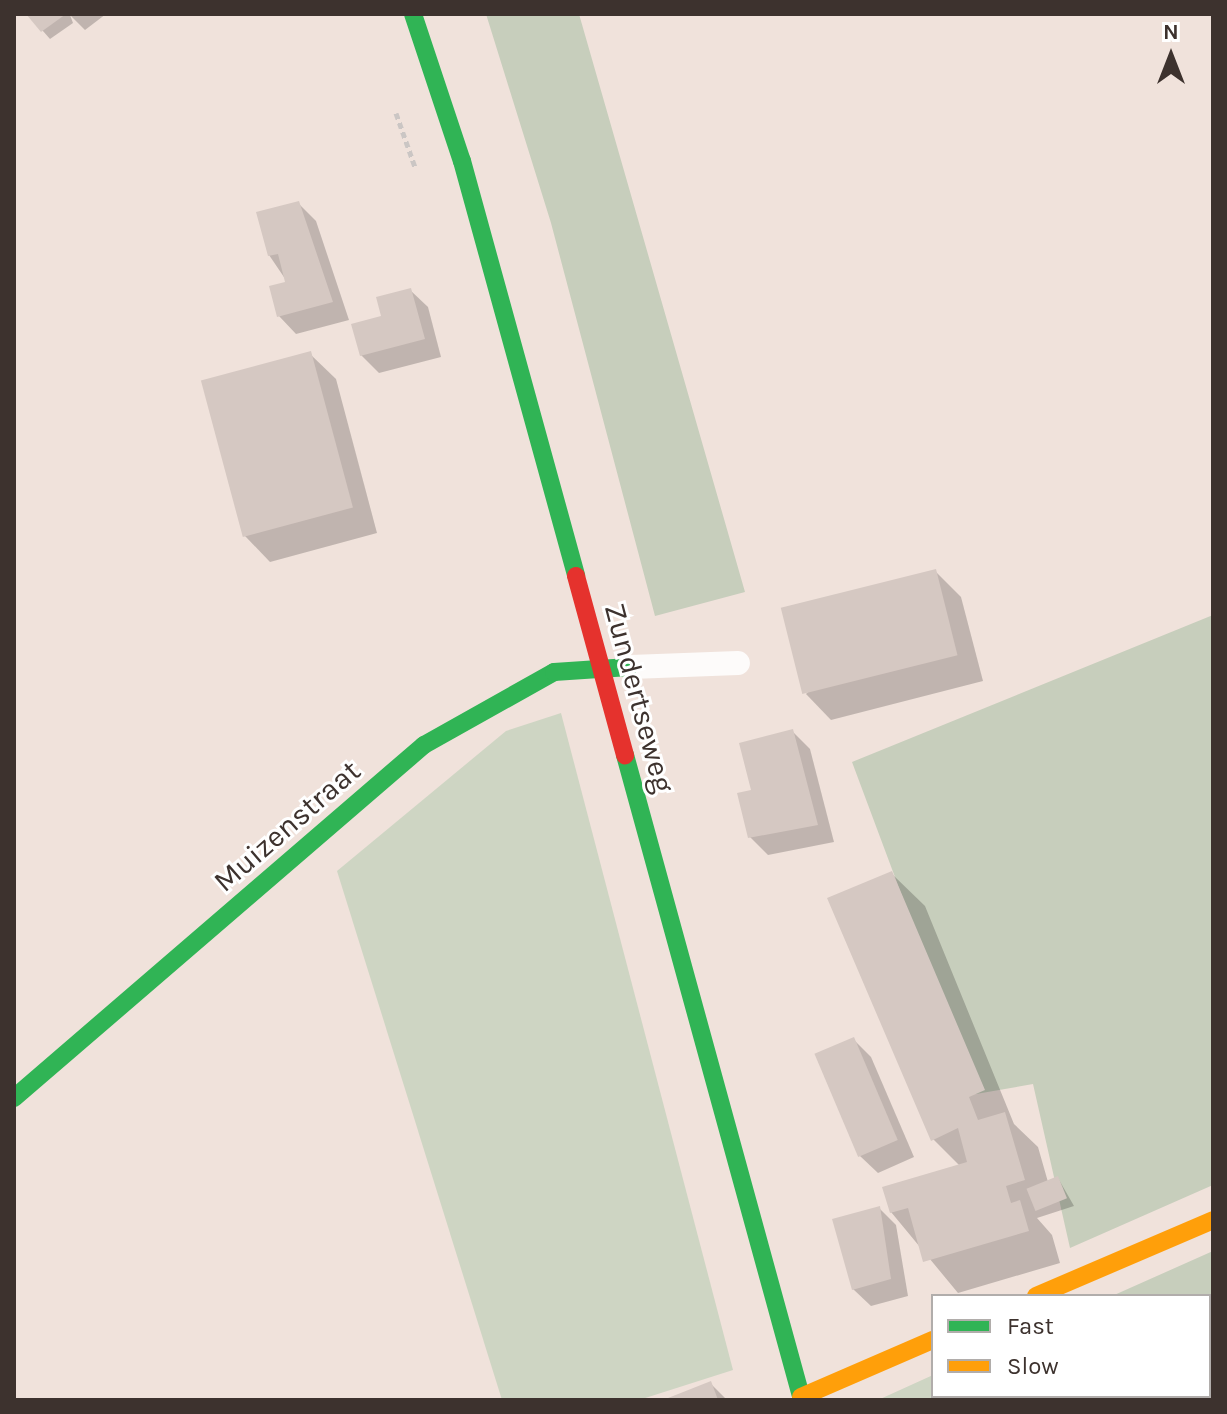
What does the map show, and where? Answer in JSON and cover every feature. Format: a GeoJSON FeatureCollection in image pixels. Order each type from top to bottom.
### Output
{"type":"FeatureCollection","features":[{"type":"Feature","properties":{"kind":"street","name":"Zundertseweg"},"geometry":{"type":"LineString","coordinates":[[413,14],[462,161],[801,1398]]}},
{"type":"Feature","properties":{"kind":"street","name":"Muizenstraat"},"geometry":{"type":"LineString","coordinates":[[14,1098],[424,745],[554,672],[631,667]]}},
{"type":"Feature","properties":{"kind":"street"},"geometry":{"type":"LineString","coordinates":[[1041,1294],[1213,1220]]}},
{"type":"Feature","properties":{"kind":"street"},"geometry":{"type":"LineString","coordinates":[[801,1398],[931,1341]]}},
{"type":"Feature","properties":{"kind":"lane"},"geometry":{"type":"LineString","coordinates":[[631,667],[738,663]]}},
{"type":"Feature","properties":{"kind":"green space"},"geometry":{"type":"Polygon","coordinates":[[[486,14],[579,14],[745,592],[655,616],[551,223],[486,14]]]}},
{"type":"Feature","properties":{"kind":"green space"},"geometry":{"type":"Polygon","coordinates":[[[1213,615],[1213,1185],[1070,1248],[1033,1084],[976,1094],[852,762],[1213,615]]]}},
{"type":"Feature","properties":{"kind":"green space"},"geometry":{"type":"Polygon","coordinates":[[[561,713],[733,1370],[639,1400],[502,1400],[337,871],[506,731],[561,713]]]}},
{"type":"Feature","properties":{"kind":"green space"},"geometry":{"type":"Polygon","coordinates":[[[1213,1251],[1213,1400],[1062,1400],[1211,1398],[1211,1294],[1116,1294],[1213,1251]]]}},
{"type":"Feature","properties":{"kind":"green space"},"geometry":{"type":"Polygon","coordinates":[[[931,1376],[931,1398],[1062,1400],[878,1400],[931,1376]]]}},
{"type":"Feature","properties":{"kind":"building"},"geometry":{"type":"Polygon","coordinates":[[[26,14],[66,14],[41,32],[26,14]]]}},
{"type":"Feature","properties":{"kind":"building"},"geometry":{"type":"Polygon","coordinates":[[[299,201],[333,302],[277,317],[269,286],[285,282],[278,254],[268,256],[256,212],[299,201]]]}},
{"type":"Feature","properties":{"kind":"building"},"geometry":{"type":"Polygon","coordinates":[[[411,288],[425,339],[360,356],[351,324],[381,316],[376,297],[411,288]]]}},
{"type":"Feature","properties":{"kind":"building"},"geometry":{"type":"Polygon","coordinates":[[[311,351],[353,507],[243,537],[201,381],[311,351]]]}},
{"type":"Feature","properties":{"kind":"building"},"geometry":{"type":"Polygon","coordinates":[[[936,569],[958,655],[802,694],[781,608],[936,569]]]}},
{"type":"Feature","properties":{"kind":"building"},"geometry":{"type":"Polygon","coordinates":[[[793,729],[818,825],[748,838],[737,793],[751,790],[739,743],[793,729]]]}},
{"type":"Feature","properties":{"kind":"building"},"geometry":{"type":"Polygon","coordinates":[[[892,871],[985,1090],[969,1097],[978,1120],[1005,1112],[1025,1180],[1006,1186],[1011,1203],[1020,1200],[1029,1231],[923,1262],[908,1208],[890,1213],[882,1187],[967,1162],[958,1128],[931,1141],[827,898],[892,871]]]}},
{"type":"Feature","properties":{"kind":"building"},"geometry":{"type":"Polygon","coordinates":[[[854,1037],[898,1140],[858,1157],[814,1054],[854,1037]]]}},
{"type":"Feature","properties":{"kind":"building"},"geometry":{"type":"Polygon","coordinates":[[[1058,1176],[1067,1198],[1035,1211],[1026,1189],[1058,1176]]]}},
{"type":"Feature","properties":{"kind":"building"},"geometry":{"type":"Polygon","coordinates":[[[880,1206],[891,1279],[852,1290],[832,1219],[880,1206]]]}},
{"type":"Feature","properties":{"kind":"building"},"geometry":{"type":"Polygon","coordinates":[[[711,1381],[718,1400],[663,1400],[711,1381]]]}},
{"type":"Feature","properties":{"kind":"traffic: fast"},"geometry":{"type":"LineString","coordinates":[[413,14],[462,161],[576,576]]}},
{"type":"Feature","properties":{"kind":"traffic: fast"},"geometry":{"type":"LineString","coordinates":[[14,1098],[424,745],[554,672],[629,667]]}},
{"type":"Feature","properties":{"kind":"traffic: fast"},"geometry":{"type":"LineString","coordinates":[[625,755],[802,1400]]}},
{"type":"Feature","properties":{"kind":"traffic: slow"},"geometry":{"type":"LineString","coordinates":[[1041,1294],[1213,1220]]}},
{"type":"Feature","properties":{"kind":"traffic: slow"},"geometry":{"type":"LineString","coordinates":[[801,1397],[931,1341]]}},
{"type":"Feature","properties":{"kind":"traffic: jam"},"geometry":{"type":"LineString","coordinates":[[576,576],[625,755]]}}]}
